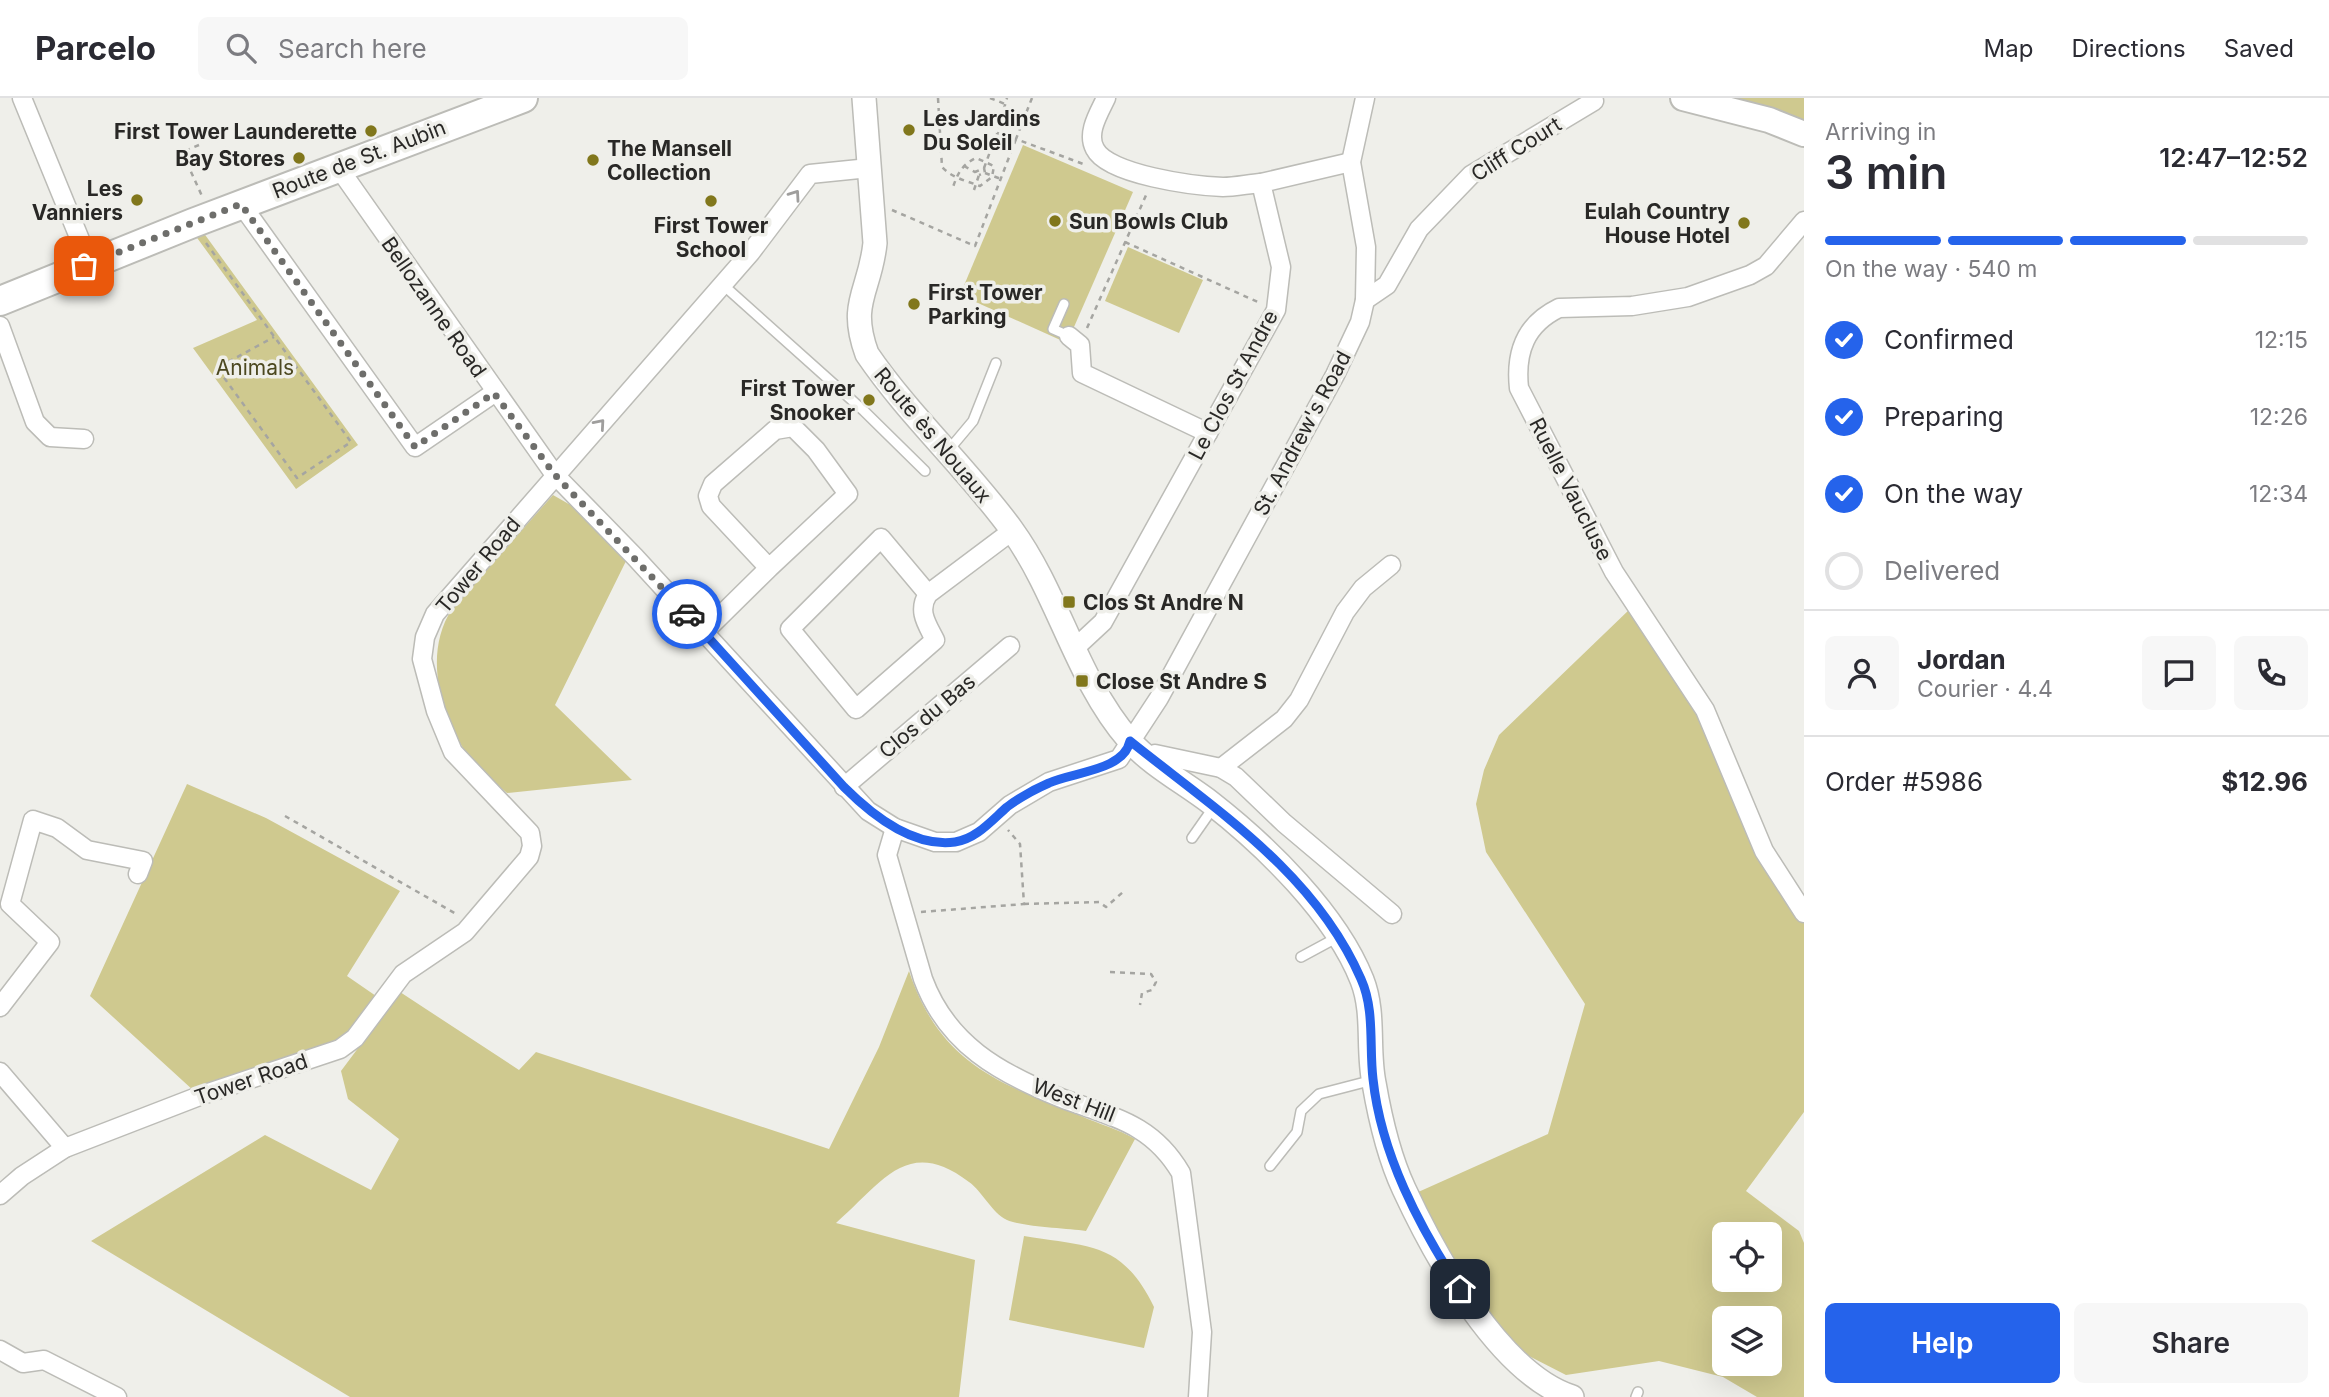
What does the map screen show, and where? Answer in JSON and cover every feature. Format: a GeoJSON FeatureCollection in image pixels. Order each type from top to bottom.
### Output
{"type":"FeatureCollection","features":[{"type":"Feature","properties":{"kind":"main road","name":"Route de St. Aubin"},"geometry":{"type":"LineString","coordinates":[[0,301],[90,264],[198,211],[241,204],[523,98]]}},
{"type":"Feature","properties":{"kind":"main road"},"geometry":{"type":"LineString","coordinates":[[1683,98],[1769,120],[1804,134]]}},
{"type":"Feature","properties":{"kind":"street"},"geometry":{"type":"LineString","coordinates":[[22,98],[90,264]]}},
{"type":"Feature","properties":{"kind":"street","name":"Route ès Nouaux"},"geometry":{"type":"LineString","coordinates":[[864,98],[873,261],[857,314],[858,330],[867,354],[1012,531],[1046,585],[1097,695],[1130,741],[1279,861],[1338,937],[1362,980],[1371,1017],[1373,1080],[1390,1152],[1404,1189],[1449,1272],[1481,1321],[1524,1370],[1550,1390],[1572,1397]]}},
{"type":"Feature","properties":{"kind":"street"},"geometry":{"type":"LineString","coordinates":[[1106,98],[1092,131],[1093,147],[1101,158],[1154,178],[1223,187],[1261,183],[1351,162]]}},
{"type":"Feature","properties":{"kind":"street","name":"St. Andrew's Road"},"geometry":{"type":"LineString","coordinates":[[1130,741],[1159,698],[1335,375],[1360,322],[1365,300],[1366,247],[1351,162],[1365,98]]}},
{"type":"Feature","properties":{"kind":"street","name":"Cliff Court"},"geometry":{"type":"LineString","coordinates":[[1365,300],[1387,285],[1419,229],[1471,175],[1594,101]]}},
{"type":"Feature","properties":{"kind":"street","name":"Bellozanne Road"},"geometry":{"type":"LineString","coordinates":[[338,167],[494,393],[555,475],[868,811],[895,828],[935,842],[956,842],[979,832],[1010,805],[1049,782],[1119,759],[1128,750],[1130,741]]}},
{"type":"Feature","properties":{"kind":"street","name":"Tower Road"},"geometry":{"type":"LineString","coordinates":[[0,1195],[65,1148],[202,1095],[340,1049],[355,1038],[403,974],[465,932],[529,857],[532,846],[530,833],[453,751],[436,711],[423,669],[425,637],[435,614],[772,227],[810,174],[869,168]]}},
{"type":"Feature","properties":{"kind":"street","name":"Le Clos St Andre"},"geometry":{"type":"LineString","coordinates":[[1075,648],[1102,622],[1276,310],[1281,267],[1261,183]]}},
{"type":"Feature","properties":{"kind":"street"},"geometry":{"type":"LineString","coordinates":[[241,204],[415,447],[494,393]]}},
{"type":"Feature","properties":{"kind":"street","name":"Ruelle Vaucluse"},"geometry":{"type":"LineString","coordinates":[[1804,221],[1766,265],[1750,275],[1688,297],[1632,306],[1559,308],[1549,313],[1533,324],[1521,345],[1517,367],[1519,388],[1614,572],[1705,710],[1764,852],[1804,913]]}},
{"type":"Feature","properties":{"kind":"street"},"geometry":{"type":"LineString","coordinates":[[0,326],[35,422],[50,437],[84,439]]}},
{"type":"Feature","properties":{"kind":"street"},"geometry":{"type":"LineString","coordinates":[[1075,340],[1083,373],[1208,433]]}},
{"type":"Feature","properties":{"kind":"street"},"geometry":{"type":"LineString","coordinates":[[704,632],[848,494],[816,450],[793,427],[775,430],[713,484],[708,496],[711,506],[769,568]]}},
{"type":"Feature","properties":{"kind":"street"},"geometry":{"type":"LineString","coordinates":[[928,594],[881,538],[790,629],[856,709],[935,640],[923,616],[922,603],[928,594],[1012,531]]}},
{"type":"Feature","properties":{"kind":"street"},"geometry":{"type":"LineString","coordinates":[[1221,768],[1284,719],[1298,700],[1345,612],[1363,588],[1391,565]]}},
{"type":"Feature","properties":{"kind":"street","name":"Clos du Bas"},"geometry":{"type":"LineString","coordinates":[[844,787],[1010,646]]}},
{"type":"Feature","properties":{"kind":"street"},"geometry":{"type":"LineString","coordinates":[[1149,757],[1155,754],[1221,768],[1262,799],[1284,823],[1392,914]]}},
{"type":"Feature","properties":{"kind":"street"},"geometry":{"type":"LineString","coordinates":[[0,1007],[50,942],[10,904],[33,820],[57,828],[88,850],[143,861],[138,873]]}},
{"type":"Feature","properties":{"kind":"street","name":"West Hill"},"geometry":{"type":"LineString","coordinates":[[895,828],[887,855],[929,996],[951,1030],[976,1055],[1016,1078],[1061,1098],[1121,1118],[1145,1132],[1170,1155],[1181,1173],[1202,1332],[1198,1397]]}},
{"type":"Feature","properties":{"kind":"street"},"geometry":{"type":"LineString","coordinates":[[0,1072],[65,1148]]}},
{"type":"Feature","properties":{"kind":"street"},"geometry":{"type":"LineString","coordinates":[[0,1350],[23,1363],[44,1360],[117,1397]]}},
{"type":"Feature","properties":{"kind":"lane"},"geometry":{"type":"LineString","coordinates":[[721,283],[864,411],[925,471]]}},
{"type":"Feature","properties":{"kind":"lane"},"geometry":{"type":"LineString","coordinates":[[1064,304],[1052,329],[1075,340]]}},
{"type":"Feature","properties":{"kind":"lane"},"geometry":{"type":"LineString","coordinates":[[947,452],[973,421],[996,363]]}},
{"type":"Feature","properties":{"kind":"lane"},"geometry":{"type":"LineString","coordinates":[[1192,838],[1214,806]]}},
{"type":"Feature","properties":{"kind":"lane"},"geometry":{"type":"LineString","coordinates":[[1301,957],[1338,937]]}},
{"type":"Feature","properties":{"kind":"lane"},"geometry":{"type":"LineString","coordinates":[[1270,1166],[1297,1132],[1301,1111],[1319,1094],[1373,1080]]}},
{"type":"Feature","properties":{"kind":"path"},"geometry":{"type":"LineString","coordinates":[[937,98],[942,167],[957,177],[975,184],[988,183],[994,166],[976,158],[964,166],[957,177],[953,190]]}},
{"type":"Feature","properties":{"kind":"path"},"geometry":{"type":"LineString","coordinates":[[990,98],[1005,104]]}},
{"type":"Feature","properties":{"kind":"path"},"geometry":{"type":"LineString","coordinates":[[985,173],[985,160],[997,133],[1007,98]]}},
{"type":"Feature","properties":{"kind":"path"},"geometry":{"type":"LineString","coordinates":[[872,206],[887,208],[975,246],[1032,98]]}},
{"type":"Feature","properties":{"kind":"path"},"geometry":{"type":"LineString","coordinates":[[997,133],[1085,166],[1101,158]]}},
{"type":"Feature","properties":{"kind":"path"},"geometry":{"type":"LineString","coordinates":[[199,145],[183,152],[198,211],[274,337],[351,442],[298,478],[217,368],[274,337]]}},
{"type":"Feature","properties":{"kind":"path"},"geometry":{"type":"LineString","coordinates":[[964,166],[979,175]]}},
{"type":"Feature","properties":{"kind":"path"},"geometry":{"type":"LineString","coordinates":[[975,172],[984,168]]}},
{"type":"Feature","properties":{"kind":"path"},"geometry":{"type":"LineString","coordinates":[[974,190],[979,175],[985,173],[1001,179]]}},
{"type":"Feature","properties":{"kind":"path"},"geometry":{"type":"LineString","coordinates":[[1075,340],[1154,178]]}},
{"type":"Feature","properties":{"kind":"path"},"geometry":{"type":"LineString","coordinates":[[1125,242],[1276,310]]}},
{"type":"Feature","properties":{"kind":"path"},"geometry":{"type":"LineString","coordinates":[[285,816],[472,924]]}},
{"type":"Feature","properties":{"kind":"path"},"geometry":{"type":"LineString","coordinates":[[996,818],[1020,844],[1024,904]]}},
{"type":"Feature","properties":{"kind":"path"},"geometry":{"type":"LineString","coordinates":[[919,912],[1024,904],[1099,902],[1106,907],[1123,892]]}},
{"type":"Feature","properties":{"kind":"path"},"geometry":{"type":"LineString","coordinates":[[1110,972],[1151,974],[1156,982],[1152,990],[1142,993],[1140,1005]]}},
{"type":"Feature","properties":{"kind":"green space"},"geometry":{"type":"Polygon","coordinates":[[[1719,98],[1804,98],[1804,127],[1719,98]]]}},
{"type":"Feature","properties":{"kind":"green space","name":"Sun Bowls Club"},"geometry":{"type":"Polygon","coordinates":[[[1023,145],[1133,192],[1067,343],[960,295],[1023,145]]]}},
{"type":"Feature","properties":{"kind":"green space","name":"Animals"},"geometry":{"type":"Polygon","coordinates":[[[203,232],[358,445],[296,489],[193,348],[257,320],[195,235],[203,232]]]}},
{"type":"Feature","properties":{"kind":"green space"},"geometry":{"type":"Polygon","coordinates":[[[1128,247],[1203,280],[1179,333],[1105,301],[1128,247]]]}},
{"type":"Feature","properties":{"kind":"green space"},"geometry":{"type":"Polygon","coordinates":[[[553,495],[581,511],[627,559],[555,705],[632,780],[507,793],[471,760],[451,725],[439,686],[438,646],[452,609],[553,495]]]}},
{"type":"Feature","properties":{"kind":"green space"},"geometry":{"type":"Polygon","coordinates":[[[1631,608],[1701,713],[1804,921],[1804,1112],[1746,1191],[1799,1231],[1804,1243],[1804,1397],[1757,1397],[1719,1376],[1782,1376],[1782,1306],[1712,1306],[1712,1374],[1659,1361],[1566,1375],[1523,1353],[1494,1324],[1453,1267],[1416,1193],[1548,1134],[1585,1004],[1486,852],[1476,804],[1484,770],[1499,735],[1631,608]]]}},
{"type":"Feature","properties":{"kind":"green space"},"geometry":{"type":"Polygon","coordinates":[[[187,784],[266,818],[400,891],[347,976],[376,996],[354,1027],[333,1044],[194,1091],[90,996],[187,784]]]}},
{"type":"Feature","properties":{"kind":"green space"},"geometry":{"type":"Polygon","coordinates":[[[909,971],[937,1028],[975,1065],[1023,1092],[1135,1139],[1086,1231],[1034,1226],[1007,1220],[969,1182],[947,1169],[929,1163],[912,1164],[897,1170],[882,1180],[836,1223],[975,1260],[959,1397],[350,1397],[91,1241],[265,1135],[371,1190],[399,1139],[348,1099],[341,1071],[400,992],[519,1070],[536,1052],[829,1149],[879,1047],[909,971]]]}},
{"type":"Feature","properties":{"kind":"green space"},"geometry":{"type":"Polygon","coordinates":[[[1024,1236],[1101,1251],[1116,1258],[1129,1270],[1142,1285],[1154,1307],[1144,1348],[1009,1320],[1024,1236]]]}},
{"type":"Feature","properties":{"kind":"way so far"},"geometry":{"type":"LineString","coordinates":[[84,266],[241,204],[415,447],[494,393],[555,475],[687,614]]}},
{"type":"Feature","properties":{"kind":"place","name":"Les Jardins Du Soleil"},"geometry":{"type":"Point","coordinates":[909,130]}},
{"type":"Feature","properties":{"kind":"place","name":"First Tower Launderette"},"geometry":{"type":"Point","coordinates":[371,131]}},
{"type":"Feature","properties":{"kind":"place","name":"Bay Stores"},"geometry":{"type":"Point","coordinates":[299,158]}},
{"type":"Feature","properties":{"kind":"place","name":"The Mansell Collection"},"geometry":{"type":"Point","coordinates":[593,160]}},
{"type":"Feature","properties":{"kind":"place","name":"Les Vanniers"},"geometry":{"type":"Point","coordinates":[137,200]}},
{"type":"Feature","properties":{"kind":"place","name":"First Tower School"},"geometry":{"type":"Point","coordinates":[711,201]}},
{"type":"Feature","properties":{"kind":"place","name":"Sun Bowls Club"},"geometry":{"type":"Point","coordinates":[1055,221]}},
{"type":"Feature","properties":{"kind":"place","name":"Eulah Country House Hotel"},"geometry":{"type":"Point","coordinates":[1744,223]}},
{"type":"Feature","properties":{"kind":"place","name":"First Tower Parking"},"geometry":{"type":"Point","coordinates":[914,304]}},
{"type":"Feature","properties":{"kind":"place","name":"First Tower Snooker"},"geometry":{"type":"Point","coordinates":[869,400]}},
{"type":"Feature","properties":{"kind":"place","name":"Clos St Andre N"},"geometry":{"type":"Point","coordinates":[1069,602]}},
{"type":"Feature","properties":{"kind":"place","name":"Close St Andre S"},"geometry":{"type":"Point","coordinates":[1082,681]}},
{"type":"Feature","properties":{"kind":"route"},"geometry":{"type":"LineString","coordinates":[[687,614],[844,787],[868,811],[895,828],[935,842],[956,842],[979,832],[1010,805],[1049,782],[1119,759],[1128,750],[1130,741],[1279,861],[1338,937],[1362,980],[1371,1017],[1373,1080],[1390,1152],[1404,1189],[1460,1289]]}}]}
